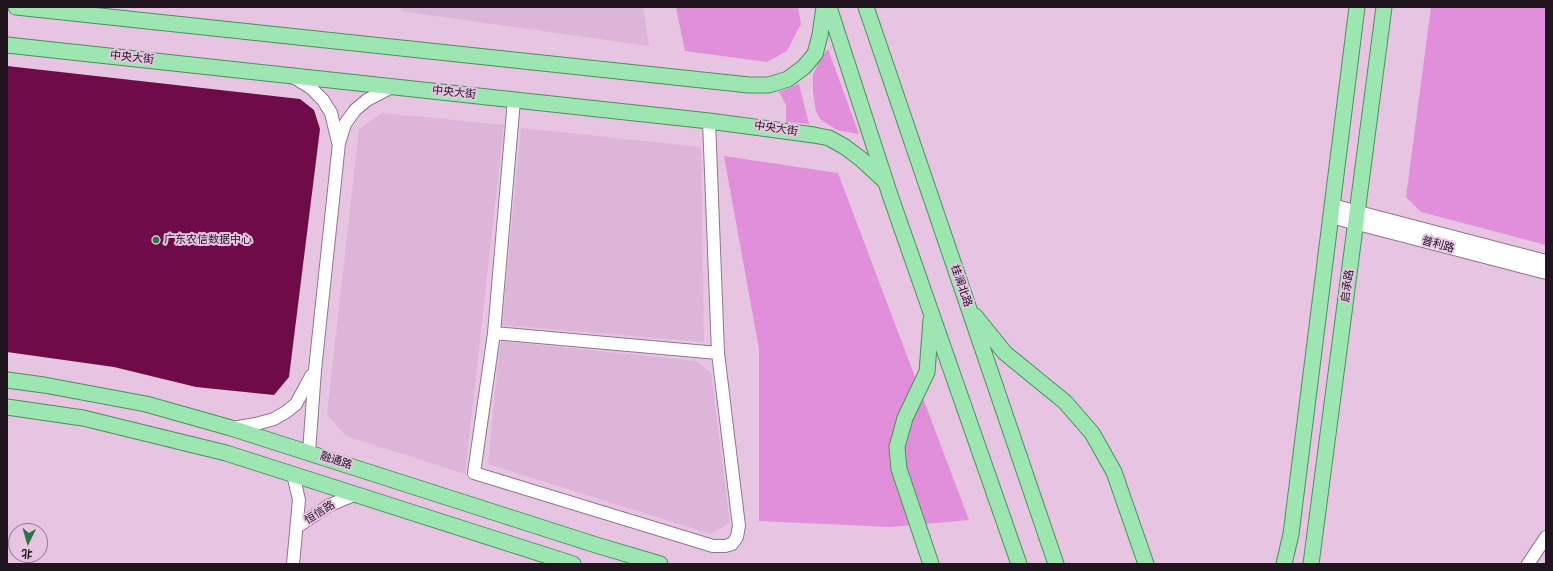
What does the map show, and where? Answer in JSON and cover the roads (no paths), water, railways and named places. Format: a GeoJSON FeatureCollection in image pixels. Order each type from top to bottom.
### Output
{"type":"FeatureCollection","features":[{"type":"Feature","properties":{"kind":"main road"},"geometry":{"type":"LineString","coordinates":[[16,7],[733,84],[769,85],[788,79],[804,68],[815,54],[820,36],[824,7]]}},
{"type":"Feature","properties":{"kind":"main road"},"geometry":{"type":"LineString","coordinates":[[829,7],[886,182],[1019,564]]}},
{"type":"Feature","properties":{"kind":"main road","name":"桂澜北路"},"geometry":{"type":"LineString","coordinates":[[866,7],[1056,564]]}},
{"type":"Feature","properties":{"kind":"main road"},"geometry":{"type":"LineString","coordinates":[[1284,564],[1291,534],[1357,7]]}},
{"type":"Feature","properties":{"kind":"main road","name":"启承路"},"geometry":{"type":"LineString","coordinates":[[1311,564],[1384,7]]}},
{"type":"Feature","properties":{"kind":"main road","name":"中央大街"},"geometry":{"type":"LineString","coordinates":[[7,45],[394,86],[814,134],[829,138],[846,146],[886,182]]}},
{"type":"Feature","properties":{"kind":"main road"},"geometry":{"type":"LineString","coordinates":[[968,307],[1005,353],[1065,402],[1092,433],[1114,472],[1146,564]]}},
{"type":"Feature","properties":{"kind":"main road"},"geometry":{"type":"LineString","coordinates":[[931,564],[899,469],[897,447],[905,418],[927,372],[932,313]]}},
{"type":"Feature","properties":{"kind":"main road","name":"融通路"},"geometry":{"type":"LineString","coordinates":[[7,380],[44,385],[146,404],[309,452],[596,545],[660,564]]}},
{"type":"Feature","properties":{"kind":"main road"},"geometry":{"type":"LineString","coordinates":[[7,407],[83,418],[130,428],[226,453],[573,564]]}},
{"type":"Feature","properties":{"kind":"street"},"geometry":{"type":"LineString","coordinates":[[289,75],[311,88],[323,100],[331,113],[338,143]]}},
{"type":"Feature","properties":{"kind":"street"},"geometry":{"type":"LineString","coordinates":[[309,452],[315,370],[338,143],[345,124],[355,110],[367,100],[394,86]]}},
{"type":"Feature","properties":{"kind":"street"},"geometry":{"type":"LineString","coordinates":[[514,100],[494,333],[474,473],[713,546],[725,546],[732,544],[737,537],[739,526],[718,353],[708,121]]}},
{"type":"Feature","properties":{"kind":"street","name":"普利路"},"geometry":{"type":"LineString","coordinates":[[1331,211],[1546,273]]}},
{"type":"Feature","properties":{"kind":"street","name":"普利路"},"geometry":{"type":"LineString","coordinates":[[1357,218],[1546,261]]}},
{"type":"Feature","properties":{"kind":"street"},"geometry":{"type":"LineString","coordinates":[[494,333],[718,353]]}},
{"type":"Feature","properties":{"kind":"street"},"geometry":{"type":"LineString","coordinates":[[231,428],[256,424],[274,419],[286,412],[296,404],[315,370]]}},
{"type":"Feature","properties":{"kind":"street"},"geometry":{"type":"LineString","coordinates":[[293,474],[299,500],[297,527]]}},
{"type":"Feature","properties":{"kind":"street","name":"恒信路"},"geometry":{"type":"LineString","coordinates":[[293,564],[297,527],[328,506],[356,494]]}},
{"type":"Feature","properties":{"kind":"street"},"geometry":{"type":"LineString","coordinates":[[1528,564],[1546,537]]}},
{"type":"Feature","properties":{"kind":"place","name":"广东农信数据中心"},"geometry":{"type":"Point","coordinates":[156,240]}}]}
